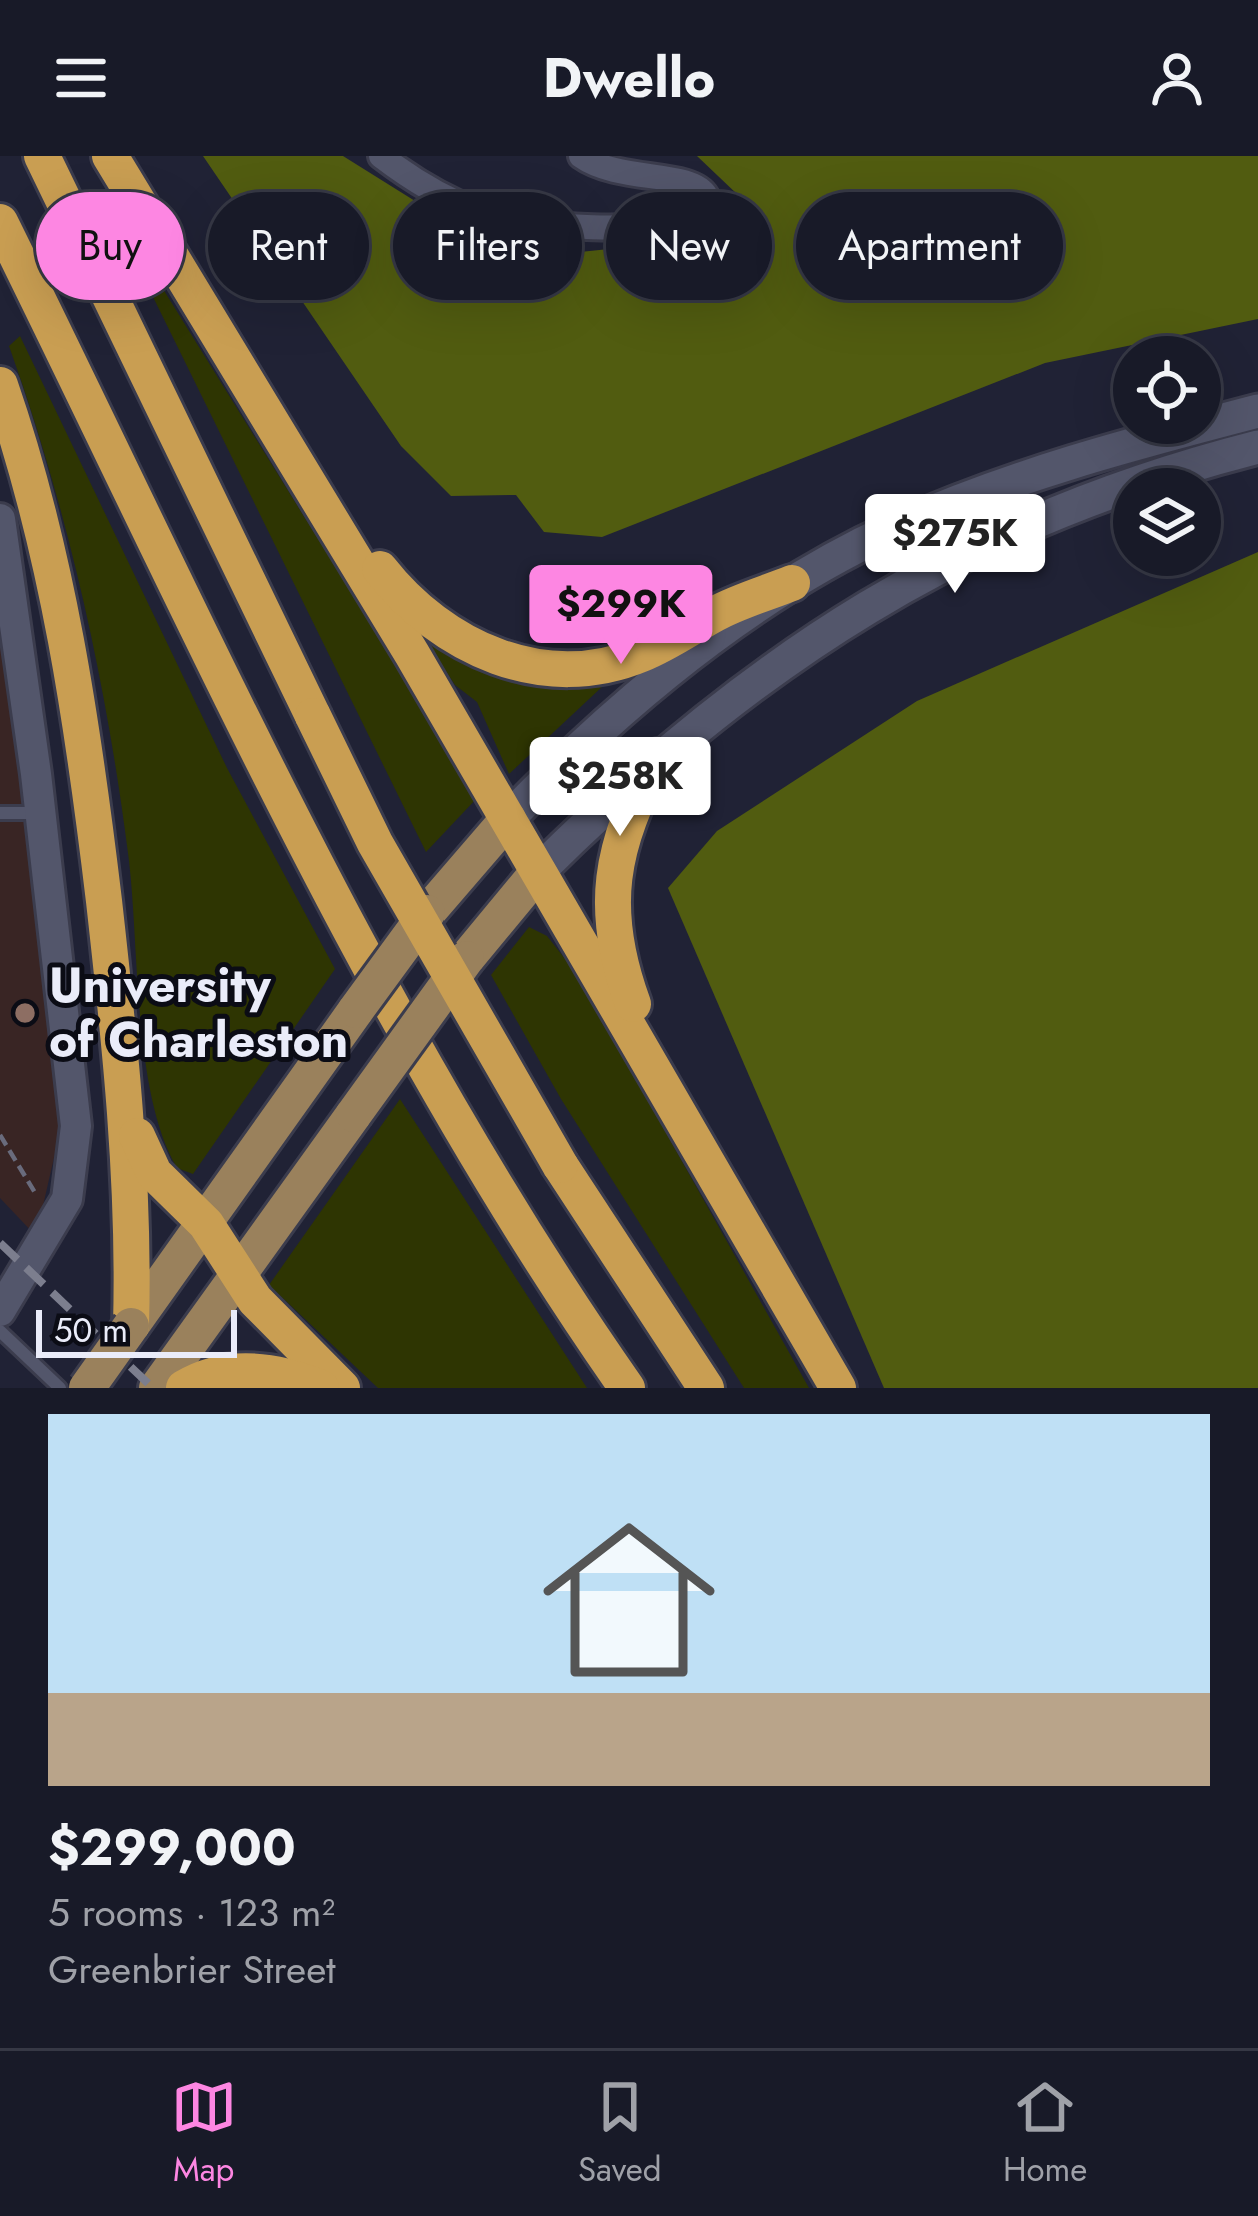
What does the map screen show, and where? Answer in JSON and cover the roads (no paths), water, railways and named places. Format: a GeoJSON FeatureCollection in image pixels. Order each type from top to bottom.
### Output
{"type":"FeatureCollection","features":[{"type":"Feature","properties":{"kind":"highway"},"geometry":{"type":"LineString","coordinates":[[42,156],[375,843],[580,1202],[706,1388]]}},
{"type":"Feature","properties":{"kind":"highway"},"geometry":{"type":"LineString","coordinates":[[110,156],[307,476],[838,1388]]}},
{"type":"Feature","properties":{"kind":"highway"},"geometry":{"type":"LineString","coordinates":[[0,222],[337,902],[470,1141],[627,1388]]}},
{"type":"Feature","properties":{"kind":"highway"},"geometry":{"type":"LineString","coordinates":[[0,386],[30,472],[79,691],[129,1115],[131,1326]]}},
{"type":"Feature","properties":{"kind":"highway"},"geometry":{"type":"LineString","coordinates":[[307,476],[401,596],[474,649],[511,663],[580,669],[609,665],[644,654],[721,610],[792,583]]}},
{"type":"Feature","properties":{"kind":"highway"},"geometry":{"type":"LineString","coordinates":[[648,1066],[614,950],[612,898],[634,801],[658,757]]}},
{"type":"Feature","properties":{"kind":"highway"},"geometry":{"type":"LineString","coordinates":[[129,1115],[154,1173],[206,1225],[255,1300],[342,1388]]}},
{"type":"Feature","properties":{"kind":"highway"},"geometry":{"type":"LineString","coordinates":[[176,1381],[255,1370],[321,1388]]}},
{"type":"Feature","properties":{"kind":"main road"},"geometry":{"type":"LineString","coordinates":[[87,1388],[427,913],[508,819],[621,711],[792,583],[891,530],[1130,444],[1258,411]]}},
{"type":"Feature","properties":{"kind":"main road"},"geometry":{"type":"LineString","coordinates":[[176,1381],[241,1273],[466,959],[538,872],[658,757],[796,650],[981,543],[1165,471],[1258,447]]}},
{"type":"Feature","properties":{"kind":"street"},"geometry":{"type":"LineString","coordinates":[[381,156],[453,201],[514,219],[668,225],[702,212],[706,196],[700,187],[683,180],[626,177],[581,156]]}},
{"type":"Feature","properties":{"kind":"street"},"geometry":{"type":"LineString","coordinates":[[0,519],[41,813],[76,1126],[75,1168],[67,1199],[0,1311]]}},
{"type":"Feature","properties":{"kind":"lane"},"geometry":{"type":"LineString","coordinates":[[0,812],[41,813]]}},
{"type":"Feature","properties":{"kind":"lane"},"geometry":{"type":"LineString","coordinates":[[0,1331],[60,1388]]}},
{"type":"Feature","properties":{"kind":"railway"},"geometry":{"type":"LineString","coordinates":[[0,1243],[153,1388]]}},
{"type":"Feature","properties":{"kind":"place","name":"University of Charleston"},"geometry":{"type":"Point","coordinates":[25,1013]}}]}
